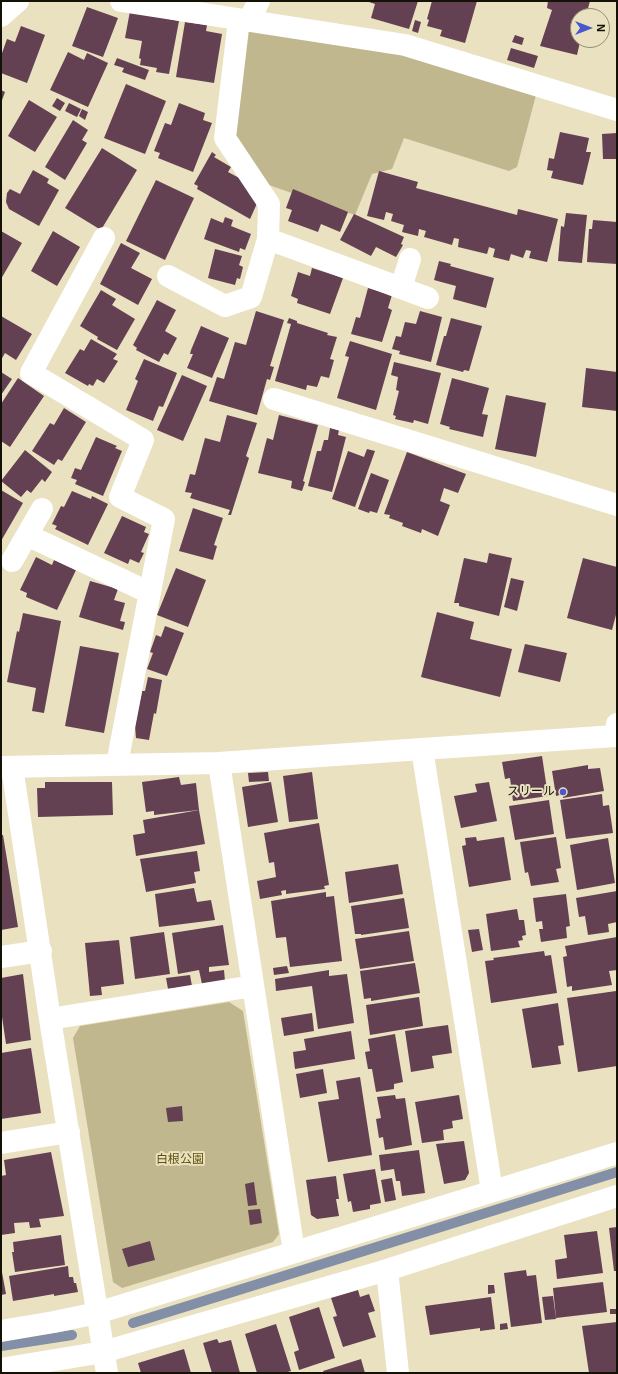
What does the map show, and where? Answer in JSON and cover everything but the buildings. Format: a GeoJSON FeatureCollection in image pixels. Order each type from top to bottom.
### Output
{"type":"FeatureCollection","features":[{"type":"Feature","properties":{"kind":"street"},"geometry":{"type":"LineString","coordinates":[[1,16],[18,1]]}},
{"type":"Feature","properties":{"kind":"street"},"geometry":{"type":"LineString","coordinates":[[121,1],[405,45],[617,110]]}},
{"type":"Feature","properties":{"kind":"street"},"geometry":{"type":"LineString","coordinates":[[168,276],[225,306],[251,297],[268,239],[269,204],[225,138],[244,20],[259,1]]}},
{"type":"Feature","properties":{"kind":"street"},"geometry":{"type":"LineString","coordinates":[[104,238],[31,372],[143,440],[120,496],[164,519],[117,764]]}},
{"type":"Feature","properties":{"kind":"street"},"geometry":{"type":"LineString","coordinates":[[268,239],[428,298]]}},
{"type":"Feature","properties":{"kind":"street"},"geometry":{"type":"LineString","coordinates":[[401,288],[410,259]]}},
{"type":"Feature","properties":{"kind":"street"},"geometry":{"type":"LineString","coordinates":[[274,399],[617,504]]}},
{"type":"Feature","properties":{"kind":"street"},"geometry":{"type":"LineString","coordinates":[[12,561],[42,509]]}},
{"type":"Feature","properties":{"kind":"street"},"geometry":{"type":"LineString","coordinates":[[27,535],[150,594]]}},
{"type":"Feature","properties":{"kind":"street"},"geometry":{"type":"LineString","coordinates":[[105,1363],[40,951],[7,767],[219,763],[616,736]]}},
{"type":"Feature","properties":{"kind":"street"},"geometry":{"type":"LineString","coordinates":[[422,749],[492,1192]]}},
{"type":"Feature","properties":{"kind":"street"},"geometry":{"type":"LineString","coordinates":[[219,763],[294,1252]]}},
{"type":"Feature","properties":{"kind":"street"},"geometry":{"type":"LineString","coordinates":[[1,957],[40,951]]}},
{"type":"Feature","properties":{"kind":"street"},"geometry":{"type":"LineString","coordinates":[[50,1019],[253,986]]}},
{"type":"Feature","properties":{"kind":"street"},"geometry":{"type":"LineString","coordinates":[[1,1143],[69,1132]]}},
{"type":"Feature","properties":{"kind":"street"},"geometry":{"type":"LineString","coordinates":[[1,1331],[97,1313],[617,1153]]}},
{"type":"Feature","properties":{"kind":"street"},"geometry":{"type":"LineString","coordinates":[[1,1369],[105,1363],[617,1196]]}},
{"type":"Feature","properties":{"kind":"street"},"geometry":{"type":"LineString","coordinates":[[387,1270],[398,1373]]}},
{"type":"Feature","properties":{"kind":"green space"},"geometry":{"type":"Polygon","coordinates":[[[246,24],[398,51],[536,95],[517,167],[509,171],[404,138],[392,169],[372,174],[355,215],[263,183],[231,136],[246,24]]]}},
{"type":"Feature","properties":{"kind":"green space","name":"白根公園"},"geometry":{"type":"Polygon","coordinates":[[[229,1002],[243,1011],[279,1234],[273,1242],[122,1288],[113,1282],[73,1038],[80,1026],[229,1002]]]}},
{"type":"Feature","properties":{"kind":"waterway"},"geometry":{"type":"LineString","coordinates":[[133,1323],[617,1172]]}},
{"type":"Feature","properties":{"kind":"waterway"},"geometry":{"type":"LineString","coordinates":[[1,1346],[72,1335]]}},
{"type":"Feature","properties":{"kind":"place","name":"スリール"},"geometry":{"type":"Point","coordinates":[563,792]}}]}
